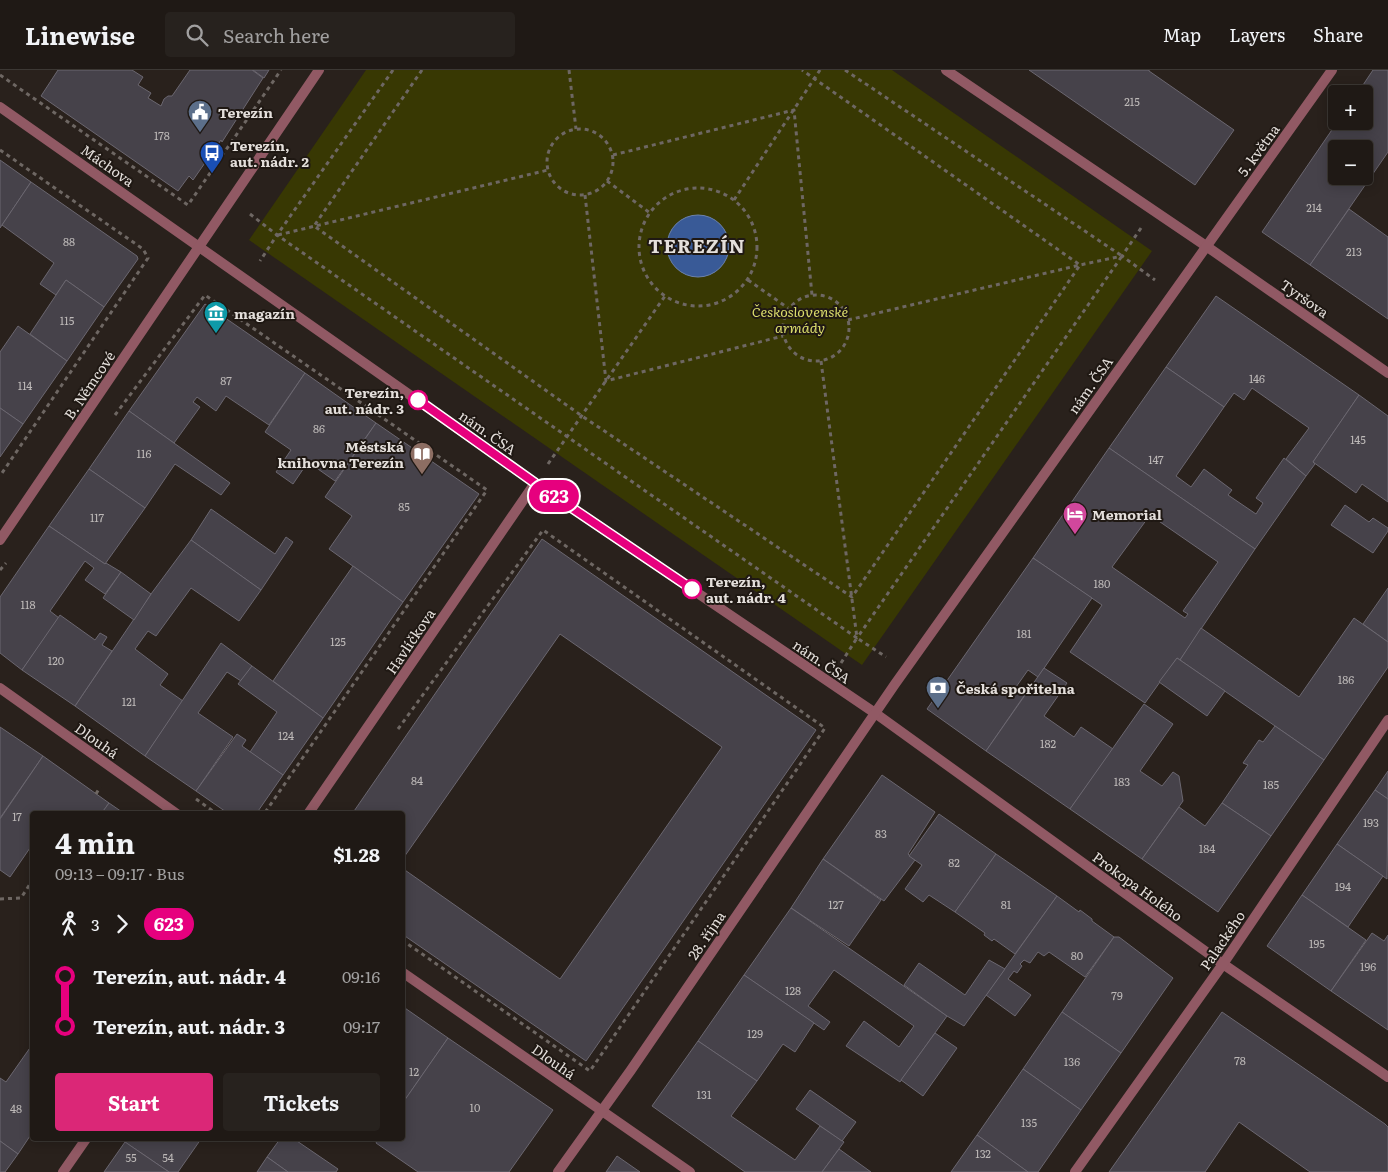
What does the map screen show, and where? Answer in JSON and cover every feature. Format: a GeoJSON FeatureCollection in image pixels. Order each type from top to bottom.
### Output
{"type":"FeatureCollection","features":[{"type":"Feature","properties":{"kind":"street"},"geometry":{"type":"LineString","coordinates":[[200,246],[319,70]]}},
{"type":"Feature","properties":{"kind":"street"},"geometry":{"type":"LineString","coordinates":[[946,70],[1206,246]]}},
{"type":"Feature","properties":{"kind":"street","name":"5. května"},"geometry":{"type":"LineString","coordinates":[[1206,246],[1332,70]]}},
{"type":"Feature","properties":{"kind":"street","name":"Máchova"},"geometry":{"type":"LineString","coordinates":[[0,107],[200,246]]}},
{"type":"Feature","properties":{"kind":"street","name":"nám. ČSA"},"geometry":{"type":"LineString","coordinates":[[200,246],[535,483],[875,713],[1206,246]]}},
{"type":"Feature","properties":{"kind":"street","name":"B. Němcové"},"geometry":{"type":"LineString","coordinates":[[0,540],[200,246]]}},
{"type":"Feature","properties":{"kind":"street","name":"Tyršova"},"geometry":{"type":"LineString","coordinates":[[1206,246],[1388,373]]}},
{"type":"Feature","properties":{"kind":"street","name":"Havlíčkova"},"geometry":{"type":"LineString","coordinates":[[310,811],[535,483]]}},
{"type":"Feature","properties":{"kind":"street","name":"Dlouhá"},"geometry":{"type":"LineString","coordinates":[[0,688],[173,811]]}},
{"type":"Feature","properties":{"kind":"street","name":"Prokopa Holého"},"geometry":{"type":"LineString","coordinates":[[875,713],[1223,964],[1388,1077]]}},
{"type":"Feature","properties":{"kind":"street","name":"28. října"},"geometry":{"type":"LineString","coordinates":[[558,1172],[602,1111],[875,713]]}},
{"type":"Feature","properties":{"kind":"street","name":"Palackého"},"geometry":{"type":"LineString","coordinates":[[1075,1172],[1223,964],[1388,720]]}},
{"type":"Feature","properties":{"kind":"street","name":"Dlouhá"},"geometry":{"type":"LineString","coordinates":[[405,974],[690,1172]]}},
{"type":"Feature","properties":{"kind":"street"},"geometry":{"type":"LineString","coordinates":[[63,1172],[85,1141]]}},
{"type":"Feature","properties":{"kind":"path"},"geometry":{"type":"LineString","coordinates":[[0,75],[188,204],[282,70]]}},
{"type":"Feature","properties":{"kind":"path"},"geometry":{"type":"LineString","coordinates":[[247,279],[393,70]]}},
{"type":"Feature","properties":{"kind":"path"},"geometry":{"type":"LineString","coordinates":[[314,226],[422,70]]}},
{"type":"Feature","properties":{"kind":"path"},"geometry":{"type":"LineString","coordinates":[[569,70],[576,129]]}},
{"type":"Feature","properties":{"kind":"path"},"geometry":{"type":"LineString","coordinates":[[802,70],[1080,265]]}},
{"type":"Feature","properties":{"kind":"path"},"geometry":{"type":"LineString","coordinates":[[734,200],[820,70]]}},
{"type":"Feature","properties":{"kind":"path"},"geometry":{"type":"LineString","coordinates":[[845,70],[1173,292]]}},
{"type":"Feature","properties":{"kind":"path"},"geometry":{"type":"LineString","coordinates":[[613,155],[794,110]]}},
{"type":"Feature","properties":{"kind":"path"},"geometry":{"type":"LineString","coordinates":[[794,110],[812,294]]}},
{"type":"Feature","properties":{"kind":"path"},"geometry":{"type":"LineString","coordinates":[[576,129],[595,132],[603,138],[613,155],[612,173],[608,181],[593,192],[584,195],[566,192],[558,187],[551,179],[548,170],[547,156],[553,143],[563,134],[576,129]]}},
{"type":"Feature","properties":{"kind":"path"},"geometry":{"type":"LineString","coordinates":[[0,150],[143,250],[148,258],[0,476]]}},
{"type":"Feature","properties":{"kind":"path"},"geometry":{"type":"LineString","coordinates":[[277,235],[548,170]]}},
{"type":"Feature","properties":{"kind":"path"},"geometry":{"type":"LineString","coordinates":[[608,181],[650,213]]}},
{"type":"Feature","properties":{"kind":"path"},"geometry":{"type":"LineString","coordinates":[[705,188],[720,192],[734,200],[745,210],[757,238],[756,260],[747,280],[737,292],[724,300],[709,305],[694,306],[679,303],[665,296],[653,286],[644,273],[640,258],[639,242],[642,226],[650,213],[660,201],[674,193],[689,189],[705,188]]}},
{"type":"Feature","properties":{"kind":"path"},"geometry":{"type":"LineString","coordinates":[[584,195],[606,381]]}},
{"type":"Feature","properties":{"kind":"path"},"geometry":{"type":"LineString","coordinates":[[231,200],[277,235],[905,670]]}},
{"type":"Feature","properties":{"kind":"path"},"geometry":{"type":"LineString","coordinates":[[828,681],[1153,210]]}},
{"type":"Feature","properties":{"kind":"path"},"geometry":{"type":"LineString","coordinates":[[314,226],[582,416],[852,597]]}},
{"type":"Feature","properties":{"kind":"path"},"geometry":{"type":"LineString","coordinates":[[848,320],[1122,256]]}},
{"type":"Feature","properties":{"kind":"path"},"geometry":{"type":"LineString","coordinates":[[852,597],[1080,265]]}},
{"type":"Feature","properties":{"kind":"path"},"geometry":{"type":"LineString","coordinates":[[747,280],[788,308]]}},
{"type":"Feature","properties":{"kind":"path"},"geometry":{"type":"LineString","coordinates":[[812,294],[831,298],[839,304],[845,311],[849,329],[847,339],[837,354],[820,361],[811,361],[793,352],[783,336],[783,322],[788,308],[798,299],[812,294]]}},
{"type":"Feature","properties":{"kind":"path"},"geometry":{"type":"LineString","coordinates":[[205,295],[487,490],[266,811]]}},
{"type":"Feature","properties":{"kind":"path"},"geometry":{"type":"LineString","coordinates":[[535,483],[665,296]]}},
{"type":"Feature","properties":{"kind":"path"},"geometry":{"type":"LineString","coordinates":[[606,381],[783,336]]}},
{"type":"Feature","properties":{"kind":"path"},"geometry":{"type":"LineString","coordinates":[[820,361],[857,638]]}},
{"type":"Feature","properties":{"kind":"path"},"geometry":{"type":"LineString","coordinates":[[393,735],[543,530],[825,728],[590,1071],[405,942]]}},
{"type":"Feature","properties":{"kind":"path"},"geometry":{"type":"LineString","coordinates":[[0,899],[21,898],[30,884]]}},
{"type":"Feature","properties":{"kind":"green space","name":"Československé armády"},"geometry":{"type":"Polygon","coordinates":[[[366,70],[892,70],[1152,251],[862,665],[249,240],[366,70]]]}},
{"type":"Feature","properties":{"kind":"water"},"geometry":{"type":"Polygon","coordinates":[[[698,215],[710,217],[720,224],[727,234],[729,246],[727,258],[720,268],[710,275],[698,277],[686,275],[676,268],[669,258],[667,246],[669,234],[676,224],[686,217],[698,215]]]}},
{"type":"Feature","properties":{"kind":"building"},"geometry":{"type":"Polygon","coordinates":[[[58,70],[132,70],[143,77],[138,85],[151,93],[148,98],[161,106],[164,99],[172,96],[190,70],[252,70],[263,78],[222,142],[221,140],[193,180],[189,176],[178,191],[41,96],[58,70]]]}},
{"type":"Feature","properties":{"kind":"building"},"geometry":{"type":"Polygon","coordinates":[[[253,70],[269,70],[264,78],[253,70]]]}},
{"type":"Feature","properties":{"kind":"building"},"geometry":{"type":"Polygon","coordinates":[[[1029,70],[1149,70],[1234,130],[1195,185],[1029,70]]]}},
{"type":"Feature","properties":{"kind":"building"},"geometry":{"type":"Polygon","coordinates":[[[1373,70],[1388,70],[1388,152],[1373,174],[1373,140],[1328,140],[1328,185],[1365,185],[1310,265],[1262,232],[1332,130],[1373,130],[1373,85],[1363,85],[1373,70]]]}},
{"type":"Feature","properties":{"kind":"building"},"geometry":{"type":"Polygon","coordinates":[[[0,160],[31,182],[0,228],[0,160]]]}},
{"type":"Feature","properties":{"kind":"building"},"geometry":{"type":"Polygon","coordinates":[[[31,182],[137,256],[138,259],[104,307],[66,280],[56,295],[40,284],[54,263],[2,225],[31,182]]]}},
{"type":"Feature","properties":{"kind":"building"},"geometry":{"type":"Polygon","coordinates":[[[1349,209],[1388,237],[1388,319],[1310,265],[1349,209]]]}},
{"type":"Feature","properties":{"kind":"building"},"geometry":{"type":"Polygon","coordinates":[[[66,280],[104,307],[67,361],[30,334],[66,280]]]}},
{"type":"Feature","properties":{"kind":"building"},"geometry":{"type":"Polygon","coordinates":[[[1216,296],[1359,395],[1313,462],[1315,464],[1306,476],[1286,459],[1309,428],[1252,388],[1244,400],[1234,393],[1224,407],[1166,367],[1216,296]]]}},
{"type":"Feature","properties":{"kind":"building"},"geometry":{"type":"Polygon","coordinates":[[[205,304],[305,373],[269,425],[226,396],[216,411],[197,397],[193,402],[200,407],[174,443],[129,411],[205,304]]]}},
{"type":"Feature","properties":{"kind":"building"},"geometry":{"type":"Polygon","coordinates":[[[18,326],[67,361],[23,424],[0,408],[0,352],[18,326]]]}},
{"type":"Feature","properties":{"kind":"building"},"geometry":{"type":"Polygon","coordinates":[[[1166,367],[1224,407],[1176,476],[1191,487],[1204,469],[1232,490],[1228,495],[1256,514],[1263,503],[1256,498],[1284,458],[1306,476],[1255,549],[1109,448],[1166,367]]]}},
{"type":"Feature","properties":{"kind":"building"},"geometry":{"type":"Polygon","coordinates":[[[305,373],[376,423],[335,481],[308,462],[293,484],[276,472],[291,450],[265,432],[305,373]]]}},
{"type":"Feature","properties":{"kind":"building"},"geometry":{"type":"Polygon","coordinates":[[[1359,395],[1388,416],[1388,502],[1362,484],[1356,493],[1313,462],[1359,395]]]}},
{"type":"Feature","properties":{"kind":"building"},"geometry":{"type":"Polygon","coordinates":[[[0,408],[23,424],[0,457],[0,408]]]}},
{"type":"Feature","properties":{"kind":"building"},"geometry":{"type":"Polygon","coordinates":[[[129,411],[230,483],[221,495],[175,464],[145,508],[89,469],[129,411]]]}},
{"type":"Feature","properties":{"kind":"building"},"geometry":{"type":"Polygon","coordinates":[[[376,423],[479,494],[403,602],[329,549],[352,516],[325,497],[376,423]]]}},
{"type":"Feature","properties":{"kind":"building"},"geometry":{"type":"Polygon","coordinates":[[[1109,448],[1255,549],[1180,660],[1177,658],[1145,703],[1070,652],[1102,605],[1033,558],[1109,448]],[[1150,515],[1112,567],[1185,618],[1188,614],[1183,611],[1218,562],[1150,515]]]}},
{"type":"Feature","properties":{"kind":"building"},"geometry":{"type":"Polygon","coordinates":[[[89,469],[145,508],[105,564],[49,526],[89,469]]]}},
{"type":"Feature","properties":{"kind":"building"},"geometry":{"type":"Polygon","coordinates":[[[1345,505],[1369,522],[1373,518],[1388,528],[1388,531],[1373,553],[1331,525],[1345,505]]]}},
{"type":"Feature","properties":{"kind":"building"},"geometry":{"type":"Polygon","coordinates":[[[211,509],[275,554],[286,537],[293,542],[261,590],[191,540],[211,509]]]}},
{"type":"Feature","properties":{"kind":"building"},"geometry":{"type":"Polygon","coordinates":[[[49,526],[105,564],[121,572],[105,594],[85,580],[94,568],[85,561],[50,611],[59,618],[22,670],[0,653],[0,597],[49,526]]]}},
{"type":"Feature","properties":{"kind":"building"},"geometry":{"type":"Polygon","coordinates":[[[542,539],[816,730],[586,1061],[405,936],[405,870],[560,979],[722,747],[560,634],[405,856],[405,811],[354,811],[542,539]]]}},
{"type":"Feature","properties":{"kind":"building"},"geometry":{"type":"Polygon","coordinates":[[[191,540],[261,590],[239,621],[191,588],[156,636],[148,631],[135,649],[168,674],[160,685],[183,701],[145,756],[75,706],[151,594],[191,540]]]}},
{"type":"Feature","properties":{"kind":"building"},"geometry":{"type":"Polygon","coordinates":[[[1033,558],[1092,598],[1038,677],[1028,670],[1016,687],[1026,693],[986,751],[927,709],[1033,558]]]}},
{"type":"Feature","properties":{"kind":"building"},"geometry":{"type":"Polygon","coordinates":[[[353,566],[403,602],[323,718],[273,681],[353,566]]]}},
{"type":"Feature","properties":{"kind":"building"},"geometry":{"type":"Polygon","coordinates":[[[121,572],[151,594],[134,620],[103,598],[121,572]]]}},
{"type":"Feature","properties":{"kind":"building"},"geometry":{"type":"Polygon","coordinates":[[[1388,588],[1388,642],[1363,624],[1388,588]]]}},
{"type":"Feature","properties":{"kind":"building"},"geometry":{"type":"Polygon","coordinates":[[[60,615],[95,640],[100,633],[107,637],[102,645],[112,651],[75,706],[22,670],[60,615]]]}},
{"type":"Feature","properties":{"kind":"building"},"geometry":{"type":"Polygon","coordinates":[[[1354,618],[1388,642],[1388,667],[1324,760],[1180,660],[1201,628],[1299,697],[1354,618]]]}},
{"type":"Feature","properties":{"kind":"building"},"geometry":{"type":"Polygon","coordinates":[[[221,643],[252,666],[241,681],[227,672],[198,713],[233,737],[196,791],[145,756],[221,643]]]}},
{"type":"Feature","properties":{"kind":"building"},"geometry":{"type":"Polygon","coordinates":[[[1177,658],[1225,691],[1207,716],[1159,682],[1177,658]]]}},
{"type":"Feature","properties":{"kind":"building"},"geometry":{"type":"Polygon","coordinates":[[[252,666],[323,718],[283,775],[250,752],[277,712],[238,684],[252,666]]]}},
{"type":"Feature","properties":{"kind":"building"},"geometry":{"type":"Polygon","coordinates":[[[1044,668],[1067,683],[1044,716],[1074,737],[1081,727],[1113,749],[1070,809],[986,751],[1044,668]]]}},
{"type":"Feature","properties":{"kind":"building"},"geometry":{"type":"Polygon","coordinates":[[[1144,704],[1173,724],[1140,771],[1162,786],[1173,772],[1179,776],[1183,801],[1142,859],[1070,809],[1144,704]]]}},
{"type":"Feature","properties":{"kind":"building"},"geometry":{"type":"Polygon","coordinates":[[[1275,726],[1324,760],[1271,836],[1222,803],[1248,765],[1243,763],[1259,740],[1263,742],[1275,726]]]}},
{"type":"Feature","properties":{"kind":"building"},"geometry":{"type":"Polygon","coordinates":[[[0,727],[43,756],[0,818],[0,727]]]}},
{"type":"Feature","properties":{"kind":"building"},"geometry":{"type":"Polygon","coordinates":[[[237,734],[246,740],[242,746],[283,775],[258,811],[225,811],[196,791],[237,734]]]}},
{"type":"Feature","properties":{"kind":"building"},"geometry":{"type":"Polygon","coordinates":[[[43,756],[109,803],[103,811],[30,811],[30,848],[10,877],[0,870],[0,819],[43,756]]]}},
{"type":"Feature","properties":{"kind":"building"},"geometry":{"type":"Polygon","coordinates":[[[1388,771],[1388,799],[1375,790],[1388,771]]]}},
{"type":"Feature","properties":{"kind":"building"},"geometry":{"type":"Polygon","coordinates":[[[882,775],[935,812],[908,854],[915,860],[884,901],[823,859],[882,775]]]}},
{"type":"Feature","properties":{"kind":"building"},"geometry":{"type":"Polygon","coordinates":[[[1375,790],[1388,799],[1387,879],[1337,844],[1375,790]]]}},
{"type":"Feature","properties":{"kind":"building"},"geometry":{"type":"Polygon","coordinates":[[[109,803],[121,811],[103,811],[109,803]]]}},
{"type":"Feature","properties":{"kind":"building"},"geometry":{"type":"Polygon","coordinates":[[[1222,803],[1271,836],[1218,912],[1142,859],[1179,807],[1205,826],[1222,803]]]}},
{"type":"Feature","properties":{"kind":"building"},"geometry":{"type":"Polygon","coordinates":[[[939,814],[996,854],[955,912],[929,895],[923,902],[905,889],[922,865],[909,856],[939,814]]]}},
{"type":"Feature","properties":{"kind":"building"},"geometry":{"type":"Polygon","coordinates":[[[1337,844],[1383,876],[1348,927],[1302,895],[1337,844]]]}},
{"type":"Feature","properties":{"kind":"building"},"geometry":{"type":"Polygon","coordinates":[[[996,854],[1057,896],[1015,954],[994,939],[992,941],[984,935],[985,933],[955,912],[996,854]]]}},
{"type":"Feature","properties":{"kind":"building"},"geometry":{"type":"Polygon","coordinates":[[[823,859],[881,900],[849,946],[791,908],[823,859]]]}},
{"type":"Feature","properties":{"kind":"building"},"geometry":{"type":"Polygon","coordinates":[[[1302,895],[1366,940],[1331,991],[1267,946],[1302,895]]]}},
{"type":"Feature","properties":{"kind":"building"},"geometry":{"type":"Polygon","coordinates":[[[1057,896],[1079,912],[1080,910],[1114,937],[1085,977],[1049,952],[1044,956],[1038,952],[1030,963],[1024,960],[1020,964],[1022,966],[1017,973],[1014,971],[1008,979],[1031,995],[1015,1016],[986,995],[1057,896]]]}},
{"type":"Feature","properties":{"kind":"building"},"geometry":{"type":"Polygon","coordinates":[[[791,908],[947,1016],[900,1082],[846,1046],[864,1021],[899,1047],[914,1026],[834,970],[808,1006],[830,1022],[824,1030],[744,975],[791,908]]]}},
{"type":"Feature","properties":{"kind":"building"},"geometry":{"type":"Polygon","coordinates":[[[1372,933],[1384,941],[1388,935],[1388,1030],[1331,991],[1372,933]]]}},
{"type":"Feature","properties":{"kind":"building"},"geometry":{"type":"Polygon","coordinates":[[[1114,937],[1119,937],[1173,978],[1121,1053],[1062,1012],[1114,937]]]}},
{"type":"Feature","properties":{"kind":"building"},"geometry":{"type":"Polygon","coordinates":[[[989,960],[1005,969],[964,1026],[904,985],[919,963],[965,995],[989,960]]]}},
{"type":"Feature","properties":{"kind":"building"},"geometry":{"type":"Polygon","coordinates":[[[744,975],[814,1023],[795,1052],[783,1044],[757,1081],[698,1041],[744,975]]]}},
{"type":"Feature","properties":{"kind":"building"},"geometry":{"type":"Polygon","coordinates":[[[405,1008],[448,1038],[405,1100],[405,1008]]]}},
{"type":"Feature","properties":{"kind":"building"},"geometry":{"type":"Polygon","coordinates":[[[1062,1012],[1121,1053],[1081,1110],[1023,1069],[1062,1012]]]}},
{"type":"Feature","properties":{"kind":"building"},"geometry":{"type":"Polygon","coordinates":[[[1222,1012],[1385,1124],[1388,1127],[1388,1172],[1310,1172],[1239,1122],[1205,1172],[1109,1172],[1222,1012]]]}},
{"type":"Feature","properties":{"kind":"building"},"geometry":{"type":"Polygon","coordinates":[[[935,1033],[957,1048],[923,1096],[901,1080],[935,1033]]]}},
{"type":"Feature","properties":{"kind":"building"},"geometry":{"type":"Polygon","coordinates":[[[448,1038],[553,1110],[509,1172],[418,1172],[376,1143],[377,1141],[405,1141],[405,1100],[448,1038]]]}},
{"type":"Feature","properties":{"kind":"building"},"geometry":{"type":"Polygon","coordinates":[[[698,1041],[757,1081],[731,1116],[795,1160],[820,1126],[844,1142],[822,1172],[745,1172],[652,1106],[698,1041]]]}},
{"type":"Feature","properties":{"kind":"building"},"geometry":{"type":"Polygon","coordinates":[[[30,1048],[30,1136],[18,1154],[0,1141],[0,1078],[6,1082],[30,1048]]]}},
{"type":"Feature","properties":{"kind":"building"},"geometry":{"type":"Polygon","coordinates":[[[1023,1069],[1081,1110],[1038,1172],[1028,1172],[977,1135],[1023,1069]]]}},
{"type":"Feature","properties":{"kind":"building"},"geometry":{"type":"Polygon","coordinates":[[[810,1090],[856,1122],[842,1141],[796,1109],[810,1090]]]}},
{"type":"Feature","properties":{"kind":"building"},"geometry":{"type":"Polygon","coordinates":[[[977,1135],[1028,1172],[951,1172],[977,1135]]]}},
{"type":"Feature","properties":{"kind":"building"},"geometry":{"type":"Polygon","coordinates":[[[0,1141],[18,1154],[5,1172],[0,1172],[0,1141]]]}},
{"type":"Feature","properties":{"kind":"building"},"geometry":{"type":"Polygon","coordinates":[[[200,1141],[178,1172],[169,1172],[125,1142],[200,1141]]]}},
{"type":"Feature","properties":{"kind":"building"},"geometry":{"type":"Polygon","coordinates":[[[279,1141],[297,1141],[338,1169],[336,1172],[288,1172],[267,1157],[279,1141]]]}},
{"type":"Feature","properties":{"kind":"building"},"geometry":{"type":"Polygon","coordinates":[[[125,1142],[169,1172],[104,1172],[125,1142]]]}},
{"type":"Feature","properties":{"kind":"building"},"geometry":{"type":"Polygon","coordinates":[[[839,1149],[871,1172],[822,1172],[839,1149]]]}},
{"type":"Feature","properties":{"kind":"building"},"geometry":{"type":"Polygon","coordinates":[[[617,1156],[640,1172],[606,1172],[617,1156]]]}},
{"type":"Feature","properties":{"kind":"building"},"geometry":{"type":"Polygon","coordinates":[[[267,1157],[288,1172],[257,1172],[267,1157]]]}},
{"type":"Feature","properties":{"kind":"bus line","name":"623"},"geometry":{"type":"LineString","coordinates":[[418,400],[535,483],[692,589]]}},
{"type":"Feature","properties":{"kind":"place","name":"Terezín"},"geometry":{"type":"Point","coordinates":[200,133]}},
{"type":"Feature","properties":{"kind":"place","name":"Terezín, aut. nádr. 2"},"geometry":{"type":"Point","coordinates":[212,174]}},
{"type":"Feature","properties":{"kind":"place","name":"magazín"},"geometry":{"type":"Point","coordinates":[216,334]}},
{"type":"Feature","properties":{"kind":"place","name":"Terezín, aut. nádr. 3"},"geometry":{"type":"Point","coordinates":[418,400]}},
{"type":"Feature","properties":{"kind":"place","name":"Městská knihovna Terezín"},"geometry":{"type":"Point","coordinates":[422,475]}},
{"type":"Feature","properties":{"kind":"place","name":"Memorial"},"geometry":{"type":"Point","coordinates":[1075,535]}},
{"type":"Feature","properties":{"kind":"place","name":"Terezín, aut. nádr. 4"},"geometry":{"type":"Point","coordinates":[692,589]}},
{"type":"Feature","properties":{"kind":"place","name":"Česká spořitelna"},"geometry":{"type":"Point","coordinates":[938,709]}},
{"type":"Feature","properties":{"kind":"district","name":"TEREZÍN"},"geometry":{"type":"Point","coordinates":[697,245]}}]}
